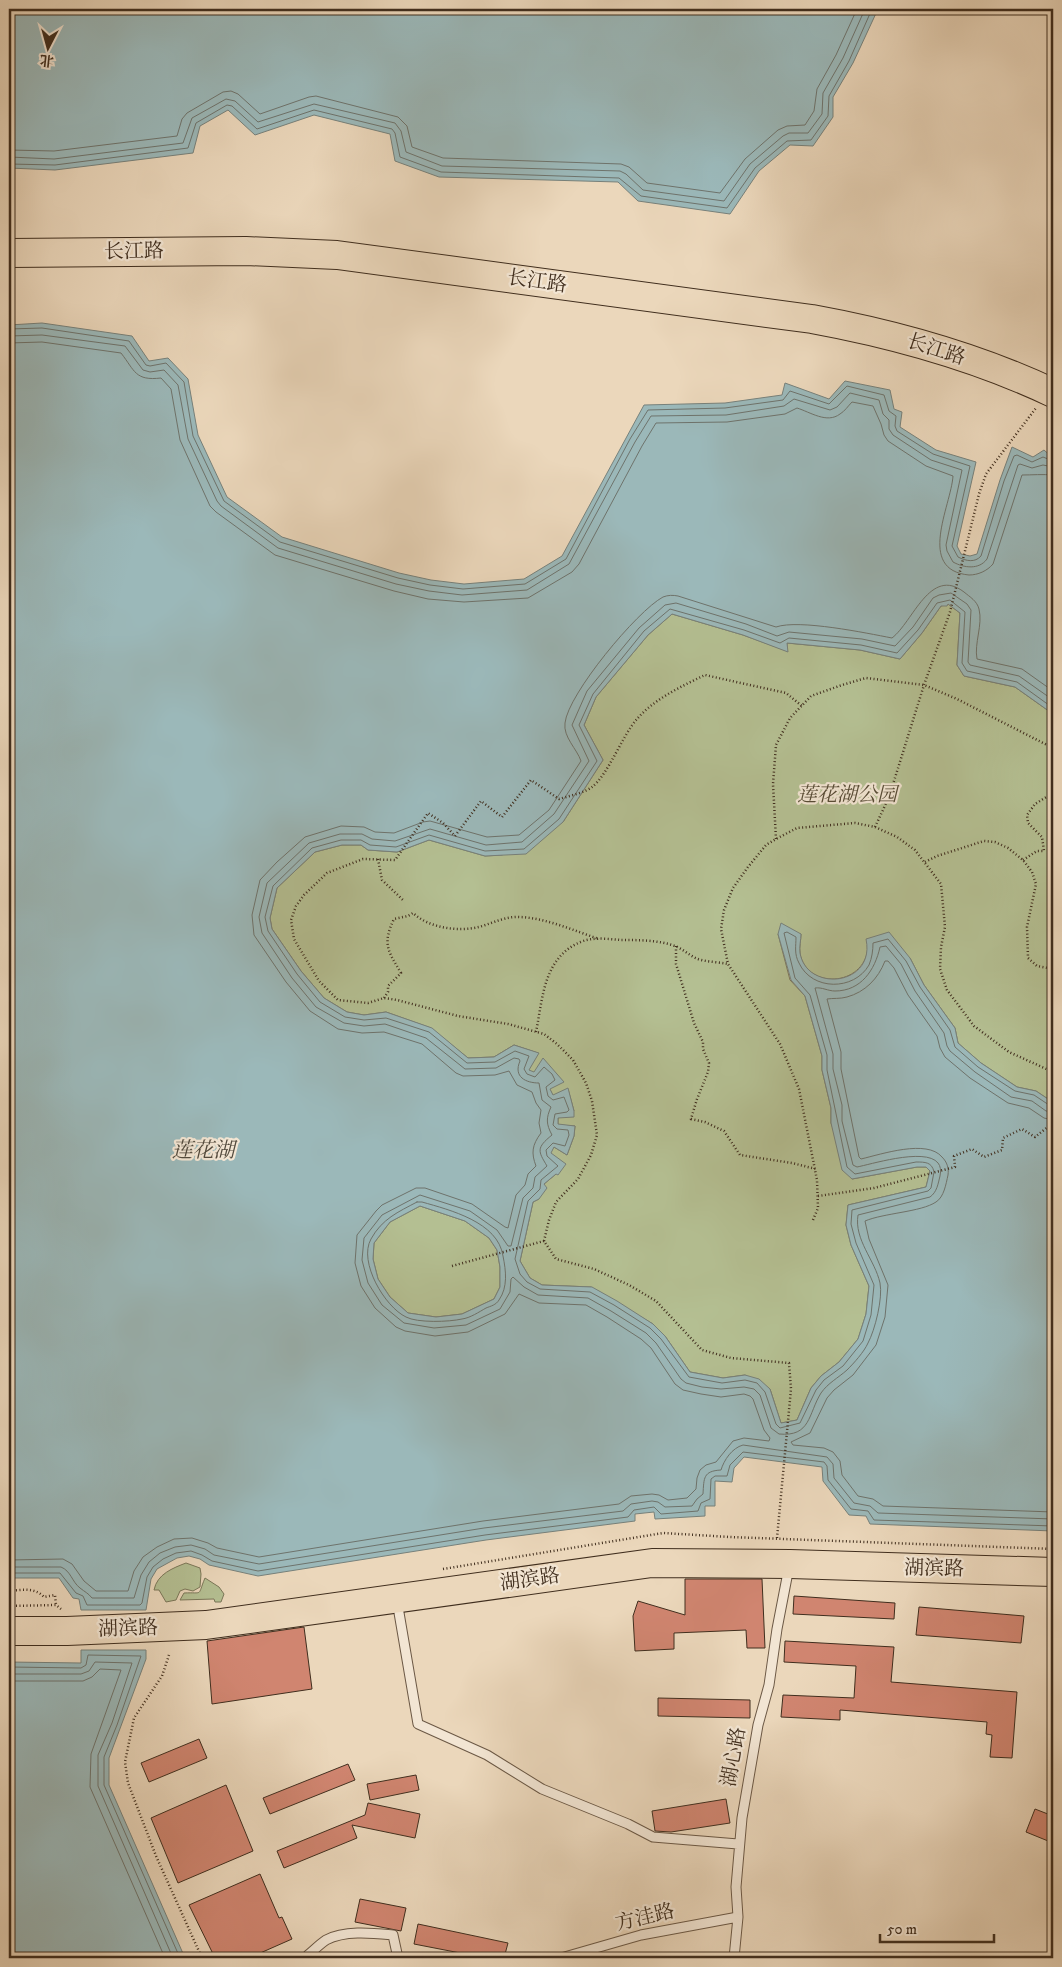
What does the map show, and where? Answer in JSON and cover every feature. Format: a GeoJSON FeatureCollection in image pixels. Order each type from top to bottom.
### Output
{"type":"FeatureCollection","features":[{"type":"Feature","properties":{"kind":"main road","name":"长江路"},"geometry":{"type":"LineString","coordinates":[[9,253],[246,251],[336,255],[852,326],[920,343],[1051,392]]}},
{"type":"Feature","properties":{"kind":"main road","name":"湖滨路"},"geometry":{"type":"LineString","coordinates":[[9,1631],[67,1631],[206,1625],[652,1563],[790,1564],[1053,1572]]}},
{"type":"Feature","properties":{"kind":"lane","name":"湖心路"},"geometry":{"type":"LineString","coordinates":[[734,1958],[738,1916],[736,1886],[738,1844],[750,1766],[758,1725],[769,1685],[777,1629],[790,1564]]}},
{"type":"Feature","properties":{"kind":"lane"},"geometry":{"type":"LineString","coordinates":[[396,1599],[418,1724],[487,1755],[542,1789],[628,1824],[653,1837],[738,1844]]}},
{"type":"Feature","properties":{"kind":"lane","name":"方洼路"},"geometry":{"type":"LineString","coordinates":[[561,1958],[641,1934],[738,1916]]}},
{"type":"Feature","properties":{"kind":"lane"},"geometry":{"type":"LineString","coordinates":[[308,1958],[308,1955],[327,1940],[343,1935],[365,1933],[393,1935],[398,1958]]}},
{"type":"Feature","properties":{"kind":"path"},"geometry":{"type":"LineString","coordinates":[[875,827],[889,797],[924,685],[950,612],[979,494],[986,474],[1051,392]]}},
{"type":"Feature","properties":{"kind":"path"},"geometry":{"type":"LineString","coordinates":[[776,1538],[791,1389],[789,1364],[732,1358],[702,1350],[656,1301],[629,1285],[594,1270],[556,1259],[544,1241],[556,1202],[578,1179],[591,1155],[597,1136],[592,1101],[586,1083],[573,1060],[544,1034],[508,1024],[458,1016],[384,998],[368,1003],[338,1000],[319,982],[298,948],[291,929],[296,906],[304,895],[327,874],[363,859],[395,860],[428,813],[443,823],[456,836],[481,801],[502,817],[531,780],[559,800],[592,787],[638,717],[674,692],[705,675],[786,693],[802,706]]}},
{"type":"Feature","properties":{"kind":"path"},"geometry":{"type":"LineString","coordinates":[[776,839],[773,784],[776,746],[790,718],[811,696],[866,678],[924,685],[958,699],[1049,746],[1053,760]]}},
{"type":"Feature","properties":{"kind":"path"},"geometry":{"type":"LineString","coordinates":[[1023,860],[1037,852],[1044,851],[1042,837],[1028,823],[1027,815],[1035,804],[1053,793]]}},
{"type":"Feature","properties":{"kind":"path"},"geometry":{"type":"LineString","coordinates":[[813,1220],[818,1208],[816,1169],[799,1089],[780,1044],[728,964],[721,929],[727,903],[733,888],[766,845],[797,828],[855,823],[875,827],[898,837],[915,850],[942,884],[945,927],[940,947],[940,969],[948,990],[974,1026],[1009,1052],[1053,1072]]}},
{"type":"Feature","properties":{"kind":"path"},"geometry":{"type":"LineString","coordinates":[[925,862],[937,856],[984,841],[995,842],[1008,848],[1023,860],[1032,872],[1036,884],[1027,927],[1028,958],[1037,966],[1053,969]]}},
{"type":"Feature","properties":{"kind":"path"},"geometry":{"type":"LineString","coordinates":[[378,859],[382,880],[404,900]]}},
{"type":"Feature","properties":{"kind":"path"},"geometry":{"type":"LineString","coordinates":[[384,998],[388,992],[388,986],[401,973],[388,951],[388,933],[394,919],[408,916],[413,912],[429,923],[444,928],[477,927],[510,917],[522,916],[540,919],[599,939]]}},
{"type":"Feature","properties":{"kind":"path"},"geometry":{"type":"LineString","coordinates":[[536,1032],[542,993],[549,973],[572,947],[584,941],[599,939],[646,941],[676,946],[698,959],[728,964]]}},
{"type":"Feature","properties":{"kind":"path"},"geometry":{"type":"LineString","coordinates":[[676,946],[676,964],[709,1063],[708,1072],[696,1099],[691,1119],[705,1122],[724,1131],[740,1155],[792,1163],[816,1169]]}},
{"type":"Feature","properties":{"kind":"path"},"geometry":{"type":"LineString","coordinates":[[818,1196],[874,1188],[955,1167],[954,1156],[972,1149],[984,1157],[1002,1150],[1003,1138],[1022,1129],[1035,1137],[1053,1123]]}},
{"type":"Feature","properties":{"kind":"path"},"geometry":{"type":"LineString","coordinates":[[452,1266],[544,1241]]}},
{"type":"Feature","properties":{"kind":"path"},"geometry":{"type":"LineString","coordinates":[[730,1538],[776,1538],[1053,1549]]}},
{"type":"Feature","properties":{"kind":"path"},"geometry":{"type":"LineString","coordinates":[[9,1591],[28,1590],[39,1592],[44,1597],[55,1595],[56,1605],[9,1606]]}},
{"type":"Feature","properties":{"kind":"path"},"geometry":{"type":"LineString","coordinates":[[169,1655],[162,1676],[134,1718],[125,1762],[128,1783],[156,1856],[202,1958]]}},
{"type":"Feature","properties":{"kind":"green space","name":"莲花湖公园"},"geometry":{"type":"Polygon","coordinates":[[[948,604],[960,613],[957,665],[964,676],[1015,687],[1053,714],[1053,1106],[1051,1101],[1036,1091],[1017,1087],[981,1063],[958,1043],[955,1028],[924,985],[910,958],[868,948],[864,961],[857,970],[835,979],[823,978],[813,973],[804,965],[800,953],[801,934],[778,934],[790,980],[805,996],[822,1056],[822,1070],[831,1108],[831,1123],[852,1179],[917,1167],[926,1167],[930,1171],[926,1187],[848,1205],[846,1225],[851,1245],[869,1286],[866,1314],[858,1339],[839,1362],[821,1376],[811,1388],[797,1420],[781,1423],[770,1389],[745,1375],[723,1378],[690,1372],[665,1336],[653,1324],[591,1287],[542,1285],[530,1278],[520,1261],[533,1202],[539,1199],[544,1184],[556,1174],[550,1153],[554,1147],[567,1155],[574,1136],[575,1126],[558,1125],[558,1118],[574,1111],[568,1089],[553,1096],[543,1081],[528,1070],[538,1053],[514,1045],[494,1057],[468,1058],[431,1028],[386,1012],[364,1015],[347,1012],[324,998],[301,971],[272,929],[270,918],[277,888],[315,852],[342,845],[361,845],[368,850],[397,852],[429,840],[485,856],[502,855],[563,822],[603,760],[584,725],[596,697],[648,635],[672,614],[743,635],[787,651],[787,643],[860,650],[900,659],[941,606],[948,604]]]}},
{"type":"Feature","properties":{"kind":"green space"},"geometry":{"type":"Polygon","coordinates":[[[420,1206],[465,1221],[489,1238],[497,1250],[500,1267],[500,1287],[494,1299],[462,1314],[436,1317],[408,1313],[390,1297],[378,1279],[373,1259],[374,1243],[390,1222],[420,1206]]]}},
{"type":"Feature","properties":{"kind":"green space"},"geometry":{"type":"Polygon","coordinates":[[[186,1563],[200,1568],[200,1587],[193,1591],[185,1589],[180,1591],[176,1600],[166,1602],[159,1590],[154,1590],[158,1580],[166,1572],[186,1563]]]}},
{"type":"Feature","properties":{"kind":"green space"},"geometry":{"type":"Polygon","coordinates":[[[205,1578],[219,1587],[224,1594],[221,1602],[215,1602],[214,1599],[180,1600],[184,1593],[199,1592],[205,1578]]]}},
{"type":"Feature","properties":{"kind":"water"},"geometry":{"type":"Polygon","coordinates":[[[9,9],[878,9],[853,63],[833,97],[833,117],[813,146],[790,145],[759,171],[730,214],[638,201],[618,182],[439,177],[395,161],[390,134],[314,115],[255,135],[228,110],[200,126],[193,153],[55,170],[9,168],[9,9]]]}},
{"type":"Feature","properties":{"kind":"water","name":"莲花湖"},"geometry":{"type":"Polygon","coordinates":[[[42,323],[132,336],[149,361],[168,358],[188,379],[198,435],[227,497],[282,537],[399,573],[431,580],[464,584],[524,579],[562,556],[644,405],[725,403],[782,395],[785,383],[829,399],[845,381],[890,390],[894,409],[902,412],[900,427],[936,450],[976,462],[957,546],[961,554],[970,556],[977,554],[1012,447],[1033,457],[1044,450],[1053,458],[1053,714],[1015,687],[964,676],[957,665],[960,613],[948,604],[947,606],[941,606],[900,659],[860,650],[787,643],[788,652],[743,635],[672,614],[648,635],[596,697],[584,725],[603,760],[563,822],[526,854],[485,856],[429,840],[397,852],[368,850],[361,845],[342,845],[315,852],[277,888],[270,918],[272,929],[301,971],[324,998],[347,1012],[364,1015],[386,1012],[432,1028],[468,1058],[494,1057],[514,1045],[539,1053],[529,1070],[534,1072],[543,1058],[564,1082],[550,1089],[553,1095],[568,1088],[574,1117],[558,1118],[558,1124],[575,1126],[574,1136],[567,1155],[554,1147],[551,1153],[566,1164],[558,1175],[556,1174],[544,1184],[547,1188],[539,1199],[533,1202],[520,1261],[530,1278],[542,1285],[592,1287],[617,1301],[653,1324],[665,1336],[690,1372],[723,1378],[745,1375],[759,1379],[770,1389],[781,1423],[797,1420],[811,1388],[821,1376],[839,1362],[858,1339],[866,1314],[869,1286],[851,1245],[846,1225],[848,1205],[926,1187],[930,1171],[926,1167],[917,1167],[852,1179],[842,1170],[831,1123],[831,1108],[822,1070],[822,1056],[805,996],[791,980],[778,934],[781,923],[801,934],[800,953],[805,966],[815,974],[827,979],[839,979],[851,975],[861,967],[866,955],[866,939],[889,932],[910,958],[924,985],[955,1028],[958,1043],[981,1063],[1017,1087],[1036,1091],[1051,1101],[1053,1106],[1053,1531],[870,1524],[866,1516],[849,1515],[823,1481],[822,1467],[744,1457],[734,1468],[732,1482],[715,1481],[715,1506],[705,1506],[705,1516],[655,1519],[654,1512],[635,1514],[635,1521],[486,1540],[258,1576],[209,1565],[200,1559],[189,1556],[177,1558],[157,1569],[151,1579],[146,1610],[81,1610],[79,1599],[73,1598],[59,1578],[9,1578],[9,325],[42,323]],[[420,1206],[390,1222],[374,1243],[373,1259],[378,1279],[390,1297],[408,1313],[436,1317],[462,1314],[494,1299],[500,1287],[500,1267],[497,1250],[489,1238],[465,1221],[420,1206]]]}},
{"type":"Feature","properties":{"kind":"water"},"geometry":{"type":"Polygon","coordinates":[[[81,1650],[146,1650],[146,1659],[109,1758],[109,1785],[185,1958],[9,1958],[9,1662],[81,1663],[81,1650]]]}},
{"type":"Feature","properties":{"kind":"building"},"geometry":{"type":"Polygon","coordinates":[[[685,1579],[762,1579],[765,1648],[747,1648],[746,1630],[674,1633],[674,1649],[635,1651],[633,1616],[638,1601],[685,1615],[685,1579]]]}},
{"type":"Feature","properties":{"kind":"building"},"geometry":{"type":"Polygon","coordinates":[[[794,1596],[895,1603],[894,1619],[793,1614],[794,1596]]]}},
{"type":"Feature","properties":{"kind":"building"},"geometry":{"type":"Polygon","coordinates":[[[919,1607],[1024,1616],[1021,1643],[916,1635],[919,1607]]]}},
{"type":"Feature","properties":{"kind":"building"},"geometry":{"type":"Polygon","coordinates":[[[304,1627],[312,1689],[212,1704],[207,1641],[304,1627]]]}},
{"type":"Feature","properties":{"kind":"building"},"geometry":{"type":"Polygon","coordinates":[[[785,1641],[894,1647],[891,1682],[1017,1692],[1012,1758],[990,1757],[992,1735],[986,1734],[987,1722],[840,1710],[840,1720],[781,1717],[783,1695],[854,1698],[856,1666],[784,1662],[785,1641]]]}},
{"type":"Feature","properties":{"kind":"building"},"geometry":{"type":"Polygon","coordinates":[[[658,1698],[750,1700],[750,1718],[658,1716],[658,1698]]]}},
{"type":"Feature","properties":{"kind":"building"},"geometry":{"type":"Polygon","coordinates":[[[199,1739],[207,1758],[149,1782],[141,1763],[199,1739]]]}},
{"type":"Feature","properties":{"kind":"building"},"geometry":{"type":"Polygon","coordinates":[[[348,1764],[355,1780],[270,1814],[263,1798],[348,1764]]]}},
{"type":"Feature","properties":{"kind":"building"},"geometry":{"type":"Polygon","coordinates":[[[416,1775],[419,1790],[370,1800],[367,1784],[416,1775]]]}},
{"type":"Feature","properties":{"kind":"building"},"geometry":{"type":"Polygon","coordinates":[[[226,1785],[253,1851],[178,1883],[151,1818],[226,1785]]]}},
{"type":"Feature","properties":{"kind":"building"},"geometry":{"type":"Polygon","coordinates":[[[726,1799],[730,1823],[671,1832],[655,1831],[652,1811],[726,1799]]]}},
{"type":"Feature","properties":{"kind":"building"},"geometry":{"type":"Polygon","coordinates":[[[368,1803],[420,1814],[415,1838],[352,1825],[357,1838],[284,1868],[277,1851],[365,1815],[368,1803]]]}},
{"type":"Feature","properties":{"kind":"building"},"geometry":{"type":"Polygon","coordinates":[[[1035,1809],[1053,1816],[1053,1843],[1026,1832],[1035,1809]]]}},
{"type":"Feature","properties":{"kind":"building"},"geometry":{"type":"Polygon","coordinates":[[[260,1874],[279,1918],[282,1917],[292,1939],[249,1958],[215,1958],[189,1905],[260,1874]]]}},
{"type":"Feature","properties":{"kind":"building"},"geometry":{"type":"Polygon","coordinates":[[[360,1899],[406,1908],[401,1931],[355,1922],[360,1899]]]}},
{"type":"Feature","properties":{"kind":"building"},"geometry":{"type":"Polygon","coordinates":[[[418,1924],[508,1943],[504,1958],[486,1958],[414,1944],[418,1924]]]}}]}
